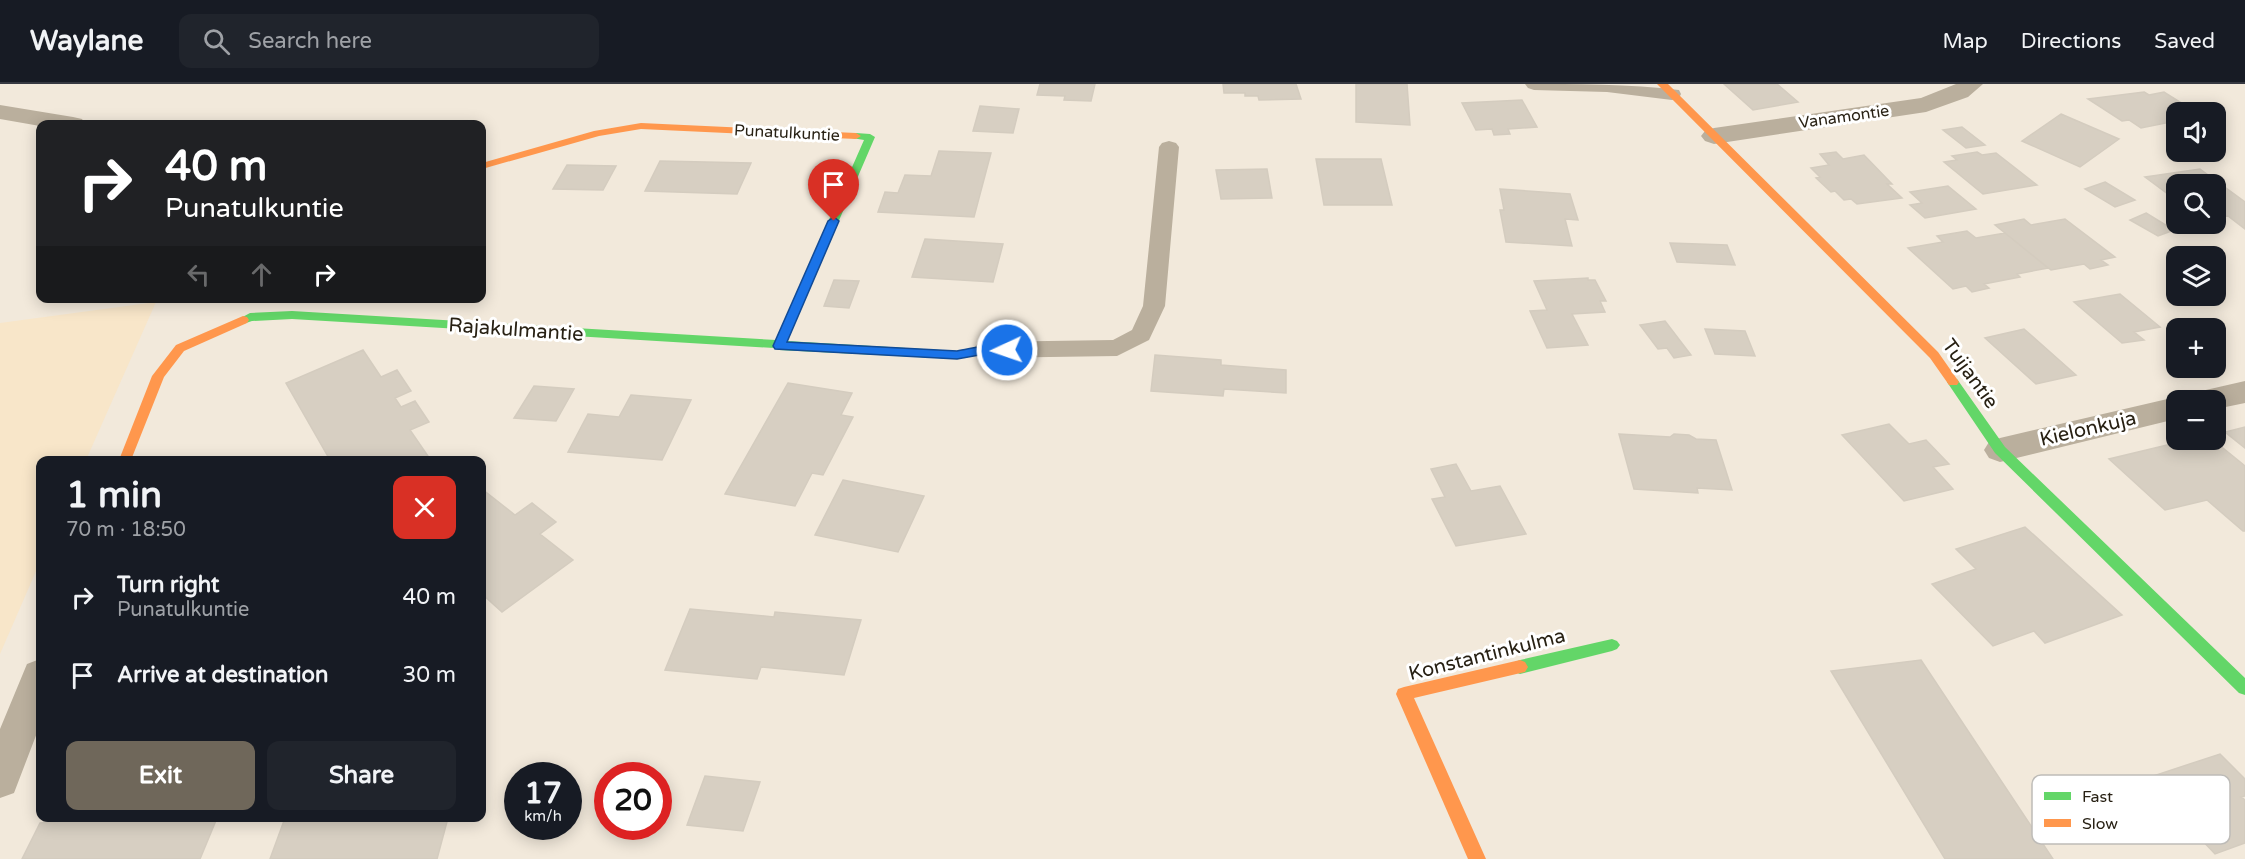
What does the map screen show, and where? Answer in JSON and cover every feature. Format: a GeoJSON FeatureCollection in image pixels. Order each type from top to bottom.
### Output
{"type":"FeatureCollection","features":[{"type":"Feature","properties":{"kind":"street","name":"Vanamontie"},"geometry":{"type":"LineString","coordinates":[[1714,136],[1926,105],[1960,92],[1971,84]]}},
{"type":"Feature","properties":{"kind":"street","name":"Tuijantie"},"geometry":{"type":"LineString","coordinates":[[1667,89],[1934,355],[2000,450],[2245,688]]}},
{"type":"Feature","properties":{"kind":"street"},"geometry":{"type":"LineString","coordinates":[[0,112],[49,120]]}},
{"type":"Feature","properties":{"kind":"street","name":"Punatulkuntie"},"geometry":{"type":"LineString","coordinates":[[486,165],[598,133],[641,126],[870,137],[779,346]]}},
{"type":"Feature","properties":{"kind":"street","name":"Rajakulmantie"},"geometry":{"type":"LineString","coordinates":[[127,456],[158,376],[180,348],[250,316],[292,315],[957,355],[985,350]]}},
{"type":"Feature","properties":{"kind":"street"},"geometry":{"type":"LineString","coordinates":[[2226,396],[2245,392]]}},
{"type":"Feature","properties":{"kind":"street","name":"Kielonkuja"},"geometry":{"type":"LineString","coordinates":[[2000,450],[2166,410]]}},
{"type":"Feature","properties":{"kind":"street","name":"Konstantinkulma"},"geometry":{"type":"LineString","coordinates":[[1477,859],[1404,694],[1612,645]]}},
{"type":"Feature","properties":{"kind":"street"},"geometry":{"type":"LineString","coordinates":[[0,780],[36,686]]}},
{"type":"Feature","properties":{"kind":"lane"},"geometry":{"type":"LineString","coordinates":[[1534,84],[1667,89]]}},
{"type":"Feature","properties":{"kind":"lane"},"geometry":{"type":"LineString","coordinates":[[985,350],[1117,348],[1141,335],[1154,306],[1169,147]]}},
{"type":"Feature","properties":{"kind":"shaded area"},"geometry":{"type":"Polygon","coordinates":[[[156,303],[88,456],[36,456],[36,571],[0,654],[0,323],[156,303]]]}},
{"type":"Feature","properties":{"kind":"building"},"geometry":{"type":"Polygon","coordinates":[[[1040,84],[1095,84],[1091,101],[1064,100],[1065,96],[1037,95],[1040,84]]]}},
{"type":"Feature","properties":{"kind":"building"},"geometry":{"type":"Polygon","coordinates":[[[1223,84],[1296,84],[1301,99],[1259,100],[1258,96],[1245,96],[1245,93],[1224,93],[1223,84]]]}},
{"type":"Feature","properties":{"kind":"building"},"geometry":{"type":"Polygon","coordinates":[[[1356,84],[1407,84],[1410,125],[1356,122],[1356,84]]]}},
{"type":"Feature","properties":{"kind":"building"},"geometry":{"type":"Polygon","coordinates":[[[1724,84],[1777,84],[1798,102],[1753,110],[1724,84]]]}},
{"type":"Feature","properties":{"kind":"building"},"geometry":{"type":"Polygon","coordinates":[[[2144,92],[2149,95],[2164,92],[2180,102],[2166,102],[2166,123],[2141,128],[2129,120],[2122,121],[2088,99],[2144,92]]]}},
{"type":"Feature","properties":{"kind":"building"},"geometry":{"type":"Polygon","coordinates":[[[1522,100],[1537,127],[1508,129],[1510,134],[1494,135],[1492,129],[1476,130],[1462,103],[1522,100]]]}},
{"type":"Feature","properties":{"kind":"building"},"geometry":{"type":"Polygon","coordinates":[[[980,106],[1019,109],[1013,133],[973,131],[980,106]]]}},
{"type":"Feature","properties":{"kind":"building"},"geometry":{"type":"Polygon","coordinates":[[[2061,114],[2119,139],[2080,167],[2022,141],[2061,114]]]}},
{"type":"Feature","properties":{"kind":"building"},"geometry":{"type":"Polygon","coordinates":[[[1962,127],[1985,145],[1966,148],[1943,130],[1962,127]]]}},
{"type":"Feature","properties":{"kind":"building"},"geometry":{"type":"Polygon","coordinates":[[[939,151],[991,153],[974,217],[878,212],[885,192],[898,193],[905,175],[931,176],[939,151]]]}},
{"type":"Feature","properties":{"kind":"building"},"geometry":{"type":"Polygon","coordinates":[[[1836,152],[1843,159],[1864,155],[1892,184],[1887,184],[1902,198],[1857,204],[1851,199],[1844,200],[1835,191],[1831,192],[1816,178],[1820,177],[1811,168],[1829,165],[1820,154],[1836,152]]]}},
{"type":"Feature","properties":{"kind":"building"},"geometry":{"type":"Polygon","coordinates":[[[1977,152],[1982,155],[1996,153],[2037,185],[1983,194],[1944,162],[1957,160],[1952,156],[1977,152]]]}},
{"type":"Feature","properties":{"kind":"building"},"geometry":{"type":"Polygon","coordinates":[[[1316,159],[1381,159],[1392,205],[1324,205],[1316,159]]]}},
{"type":"Feature","properties":{"kind":"building"},"geometry":{"type":"Polygon","coordinates":[[[660,161],[751,163],[737,194],[645,191],[660,161]]]}},
{"type":"Feature","properties":{"kind":"building"},"geometry":{"type":"Polygon","coordinates":[[[567,165],[616,166],[603,190],[553,189],[567,165]]]}},
{"type":"Feature","properties":{"kind":"building"},"geometry":{"type":"Polygon","coordinates":[[[1267,169],[1272,198],[1221,199],[1216,170],[1267,169]]]}},
{"type":"Feature","properties":{"kind":"building"},"geometry":{"type":"Polygon","coordinates":[[[2200,169],[2207,174],[2166,174],[2166,193],[2145,177],[2200,169]]]}},
{"type":"Feature","properties":{"kind":"building"},"geometry":{"type":"Polygon","coordinates":[[[2105,182],[2135,200],[2115,207],[2085,189],[2105,182]]]}},
{"type":"Feature","properties":{"kind":"building"},"geometry":{"type":"Polygon","coordinates":[[[1948,186],[1976,209],[1925,218],[1910,205],[1922,203],[1910,192],[1948,186]]]}},
{"type":"Feature","properties":{"kind":"building"},"geometry":{"type":"Polygon","coordinates":[[[2226,188],[2245,202],[2245,229],[2226,216],[2226,188]]]}},
{"type":"Feature","properties":{"kind":"building"},"geometry":{"type":"Polygon","coordinates":[[[1500,189],[1570,194],[1578,220],[1565,219],[1572,246],[1506,242],[1500,210],[1504,210],[1500,189]]]}},
{"type":"Feature","properties":{"kind":"building"},"geometry":{"type":"Polygon","coordinates":[[[2146,213],[2166,225],[2166,233],[2158,236],[2130,220],[2146,213]]]}},
{"type":"Feature","properties":{"kind":"building"},"geometry":{"type":"Polygon","coordinates":[[[2024,219],[2031,225],[2065,219],[2115,257],[2101,260],[2108,265],[2090,269],[2084,264],[2051,270],[1995,225],[2024,219]]]}},
{"type":"Feature","properties":{"kind":"building"},"geometry":{"type":"Polygon","coordinates":[[[1967,231],[1976,238],[2005,233],[2048,268],[2017,274],[2020,277],[1984,284],[1989,288],[1972,292],[1966,286],[1953,289],[1908,248],[1943,242],[1937,236],[1967,231]]]}},
{"type":"Feature","properties":{"kind":"building"},"geometry":{"type":"Polygon","coordinates":[[[925,239],[1003,244],[993,282],[912,277],[925,239]]]}},
{"type":"Feature","properties":{"kind":"building"},"geometry":{"type":"Polygon","coordinates":[[[1670,243],[1727,245],[1735,265],[1677,262],[1670,243]]]}},
{"type":"Feature","properties":{"kind":"building"},"geometry":{"type":"Polygon","coordinates":[[[1588,278],[1588,280],[1595,280],[1606,301],[1600,301],[1605,312],[1572,314],[1588,345],[1547,348],[1530,311],[1547,310],[1534,281],[1588,278]]]}},
{"type":"Feature","properties":{"kind":"building"},"geometry":{"type":"Polygon","coordinates":[[[834,280],[859,281],[849,308],[824,306],[834,280]]]}},
{"type":"Feature","properties":{"kind":"building"},"geometry":{"type":"Polygon","coordinates":[[[2120,294],[2160,327],[2134,332],[2144,340],[2122,343],[2074,302],[2120,294]]]}},
{"type":"Feature","properties":{"kind":"building"},"geometry":{"type":"Polygon","coordinates":[[[1665,321],[1691,355],[1674,358],[1667,348],[1658,349],[1640,325],[1665,321]]]}},
{"type":"Feature","properties":{"kind":"building"},"geometry":{"type":"Polygon","coordinates":[[[1705,329],[1745,331],[1755,356],[1715,354],[1705,329]]]}},
{"type":"Feature","properties":{"kind":"building"},"geometry":{"type":"Polygon","coordinates":[[[2024,329],[2076,375],[2036,384],[1985,338],[2024,329]]]}},
{"type":"Feature","properties":{"kind":"building"},"geometry":{"type":"Polygon","coordinates":[[[363,350],[381,377],[397,370],[411,391],[395,398],[401,407],[415,401],[429,422],[410,430],[428,456],[328,456],[286,383],[363,350]]]}},
{"type":"Feature","properties":{"kind":"building"},"geometry":{"type":"Polygon","coordinates":[[[1155,355],[1221,360],[1221,365],[1286,370],[1286,393],[1224,389],[1223,396],[1151,391],[1155,355]]]}},
{"type":"Feature","properties":{"kind":"building"},"geometry":{"type":"Polygon","coordinates":[[[788,383],[852,393],[841,415],[853,417],[823,475],[812,473],[795,506],[725,494],[788,383]]]}},
{"type":"Feature","properties":{"kind":"building"},"geometry":{"type":"Polygon","coordinates":[[[534,386],[574,389],[556,421],[514,418],[534,386]]]}},
{"type":"Feature","properties":{"kind":"building"},"geometry":{"type":"Polygon","coordinates":[[[631,395],[691,400],[662,460],[568,452],[588,414],[619,417],[631,395]]]}},
{"type":"Feature","properties":{"kind":"building"},"geometry":{"type":"Polygon","coordinates":[[[1889,424],[1909,444],[1926,440],[1949,464],[1933,467],[1953,489],[1904,501],[1842,435],[1889,424]]]}},
{"type":"Feature","properties":{"kind":"building"},"geometry":{"type":"Polygon","coordinates":[[[2245,427],[2245,448],[2226,433],[2245,427]]]}},
{"type":"Feature","properties":{"kind":"building"},"geometry":{"type":"Polygon","coordinates":[[[1619,434],[1670,437],[1674,434],[1689,435],[1696,439],[1716,440],[1732,490],[1697,488],[1698,493],[1634,489],[1619,434]]]}},
{"type":"Feature","properties":{"kind":"building"},"geometry":{"type":"Polygon","coordinates":[[[2166,445],[2166,450],[2225,450],[2245,466],[2245,531],[2207,500],[2165,510],[2109,459],[2166,445]]]}},
{"type":"Feature","properties":{"kind":"building"},"geometry":{"type":"Polygon","coordinates":[[[1456,464],[1471,491],[1500,486],[1526,534],[1456,546],[1432,499],[1445,497],[1431,469],[1456,464]]]}},
{"type":"Feature","properties":{"kind":"building"},"geometry":{"type":"Polygon","coordinates":[[[843,480],[924,496],[898,552],[815,535],[843,480]]]}},
{"type":"Feature","properties":{"kind":"building"},"geometry":{"type":"Polygon","coordinates":[[[486,492],[515,515],[532,503],[556,522],[540,534],[573,560],[502,612],[486,598],[486,492]]]}},
{"type":"Feature","properties":{"kind":"building"},"geometry":{"type":"Polygon","coordinates":[[[2025,527],[2122,615],[2045,643],[2034,631],[1993,646],[1932,584],[1976,569],[1956,549],[2025,527]]]}},
{"type":"Feature","properties":{"kind":"building"},"geometry":{"type":"Polygon","coordinates":[[[690,609],[774,617],[775,612],[861,620],[844,675],[761,667],[757,679],[665,670],[690,609]]]}},
{"type":"Feature","properties":{"kind":"building"},"geometry":{"type":"Polygon","coordinates":[[[1921,660],[2032,827],[2032,844],[2043,844],[2053,859],[1945,859],[1831,671],[1921,660]]]}},
{"type":"Feature","properties":{"kind":"building"},"geometry":{"type":"Polygon","coordinates":[[[2220,754],[2245,779],[2245,796],[2241,797],[2245,800],[2245,843],[2215,854],[2206,844],[2230,844],[2230,775],[2156,775],[2220,754]]]}},
{"type":"Feature","properties":{"kind":"building"},"geometry":{"type":"Polygon","coordinates":[[[705,776],[760,782],[743,831],[687,825],[705,776]]]}},
{"type":"Feature","properties":{"kind":"building"},"geometry":{"type":"Polygon","coordinates":[[[215,822],[200,859],[22,859],[40,823],[215,822]]]}},
{"type":"Feature","properties":{"kind":"building"},"geometry":{"type":"Polygon","coordinates":[[[284,822],[447,822],[437,859],[270,859],[284,822]]]}},
{"type":"Feature","properties":{"kind":"traffic: fast"},"geometry":{"type":"LineString","coordinates":[[779,346],[870,137],[856,136]]}},
{"type":"Feature","properties":{"kind":"traffic: fast"},"geometry":{"type":"LineString","coordinates":[[243,320],[250,317],[292,315],[957,355],[985,350]]}},
{"type":"Feature","properties":{"kind":"traffic: fast"},"geometry":{"type":"LineString","coordinates":[[1953,382],[2000,450],[2245,688]]}},
{"type":"Feature","properties":{"kind":"traffic: fast"},"geometry":{"type":"LineString","coordinates":[[1520,667],[1612,645]]}},
{"type":"Feature","properties":{"kind":"traffic: slow"},"geometry":{"type":"LineString","coordinates":[[1662,84],[1934,355],[1953,382]]}},
{"type":"Feature","properties":{"kind":"traffic: slow"},"geometry":{"type":"LineString","coordinates":[[486,165],[598,133],[641,126],[856,136]]}},
{"type":"Feature","properties":{"kind":"traffic: slow"},"geometry":{"type":"LineString","coordinates":[[127,456],[158,376],[180,348],[243,320]]}},
{"type":"Feature","properties":{"kind":"traffic: slow"},"geometry":{"type":"LineString","coordinates":[[1477,859],[1404,694],[1520,667]]}},
{"type":"Feature","properties":{"kind":"route"},"geometry":{"type":"LineString","coordinates":[[834,221],[779,346],[957,355],[985,350],[1007,350]]}}]}
